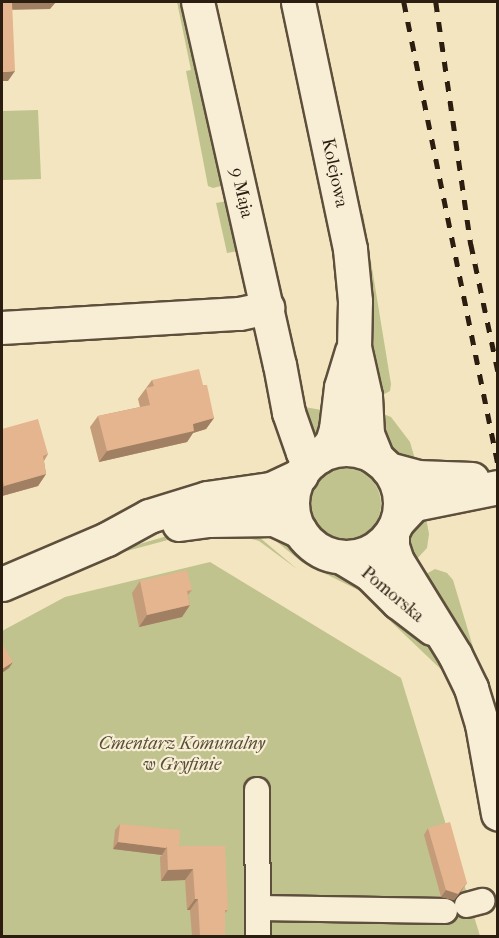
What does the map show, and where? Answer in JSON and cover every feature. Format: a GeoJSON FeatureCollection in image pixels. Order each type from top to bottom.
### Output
{"type":"FeatureCollection","features":[{"type":"Feature","properties":{"kind":"main road","name":"Kolejowa"},"geometry":{"type":"LineString","coordinates":[[298,2],[350,249],[355,301],[354,347],[365,396],[367,434],[382,464]]}},
{"type":"Feature","properties":{"kind":"main road","name":"Kolejowa"},"geometry":{"type":"LineString","coordinates":[[310,465],[332,442],[341,387],[354,347]]}},
{"type":"Feature","properties":{"kind":"main road"},"geometry":{"type":"LineString","coordinates":[[2,584],[107,539],[149,516],[183,504],[271,489],[310,465],[349,449],[417,477],[471,478],[494,487]]}},
{"type":"Feature","properties":{"kind":"main road"},"geometry":{"type":"LineString","coordinates":[[382,464],[396,482],[400,497],[395,527]]}},
{"type":"Feature","properties":{"kind":"main road"},"geometry":{"type":"LineString","coordinates":[[300,531],[292,502],[310,465]]}},
{"type":"Feature","properties":{"kind":"main road"},"geometry":{"type":"LineString","coordinates":[[107,539],[209,520],[274,519],[300,531],[315,548],[342,557],[371,552],[414,504],[494,487]]}},
{"type":"Feature","properties":{"kind":"main road","name":"Pomorska"},"geometry":{"type":"LineString","coordinates":[[395,527],[392,546],[398,561],[460,665],[476,703],[498,814]]}},
{"type":"Feature","properties":{"kind":"main road","name":"Pomorska"},"geometry":{"type":"LineString","coordinates":[[342,557],[370,574],[398,602],[441,635]]}},
{"type":"Feature","properties":{"kind":"street","name":"9 Maja"},"geometry":{"type":"LineString","coordinates":[[198,2],[285,384],[289,413],[303,453],[310,465]]}},
{"type":"Feature","properties":{"kind":"street"},"geometry":{"type":"LineString","coordinates":[[2,328],[240,314],[268,308]]}},
{"type":"Feature","properties":{"kind":"street"},"geometry":{"type":"LineString","coordinates":[[257,790],[258,936]]}},
{"type":"Feature","properties":{"kind":"street"},"geometry":{"type":"LineString","coordinates":[[259,908],[465,906]]}},
{"type":"Feature","properties":{"kind":"green space"},"geometry":{"type":"Polygon","coordinates":[[[177,2],[187,2],[225,185],[213,188],[208,186],[186,71],[191,70],[177,2]]]}},
{"type":"Feature","properties":{"kind":"green space"},"geometry":{"type":"Polygon","coordinates":[[[38,110],[41,179],[2,180],[2,111],[38,110]]]}},
{"type":"Feature","properties":{"kind":"green space"},"geometry":{"type":"Polygon","coordinates":[[[227,201],[238,251],[227,253],[216,203],[227,201]]]}},
{"type":"Feature","properties":{"kind":"green space"},"geometry":{"type":"Polygon","coordinates":[[[363,213],[391,384],[390,391],[379,397],[373,397],[371,307],[356,222],[363,213]]]}},
{"type":"Feature","properties":{"kind":"green space"},"geometry":{"type":"Polygon","coordinates":[[[298,406],[322,410],[318,431],[311,440],[298,406]]]}},
{"type":"Feature","properties":{"kind":"green space"},"geometry":{"type":"Polygon","coordinates":[[[381,413],[391,417],[410,442],[417,466],[398,457],[385,444],[381,413]]]}},
{"type":"Feature","properties":{"kind":"green space"},"geometry":{"type":"Polygon","coordinates":[[[345,468],[365,474],[375,484],[381,504],[375,524],[365,534],[345,540],[325,534],[315,524],[309,504],[315,484],[325,474],[345,468]]]}},
{"type":"Feature","properties":{"kind":"green space"},"geometry":{"type":"Polygon","coordinates":[[[425,513],[429,534],[427,548],[415,561],[407,559],[407,538],[425,513]]]}},
{"type":"Feature","properties":{"kind":"green space"},"geometry":{"type":"Polygon","coordinates":[[[253,532],[297,569],[259,541],[241,536],[179,537],[123,552],[72,573],[74,568],[112,552],[174,534],[253,532]]]}},
{"type":"Feature","properties":{"kind":"green space"},"geometry":{"type":"Polygon","coordinates":[[[266,533],[289,541],[303,555],[303,563],[266,533]]]}},
{"type":"Feature","properties":{"kind":"green space","name":"Cmentarz Komunalny w Gryfinie"},"geometry":{"type":"Polygon","coordinates":[[[210,562],[401,678],[480,936],[2,936],[2,631],[65,597],[210,562]]]}},
{"type":"Feature","properties":{"kind":"green space"},"geometry":{"type":"Polygon","coordinates":[[[331,566],[339,567],[368,595],[318,570],[331,566]]]}},
{"type":"Feature","properties":{"kind":"green space"},"geometry":{"type":"Polygon","coordinates":[[[435,569],[447,573],[453,580],[484,684],[417,579],[435,569]]]}},
{"type":"Feature","properties":{"kind":"green space"},"geometry":{"type":"Polygon","coordinates":[[[382,607],[407,625],[433,651],[450,678],[384,615],[382,607]]]}},
{"type":"Feature","properties":{"kind":"building"},"geometry":{"type":"Polygon","coordinates":[[[2,2],[12,2],[15,71],[2,72],[2,2]]]}},
{"type":"Feature","properties":{"kind":"building"},"geometry":{"type":"Polygon","coordinates":[[[199,369],[203,385],[207,385],[214,418],[193,424],[194,431],[107,451],[98,416],[150,405],[146,388],[154,386],[152,380],[199,369]]]}},
{"type":"Feature","properties":{"kind":"building"},"geometry":{"type":"Polygon","coordinates":[[[38,419],[48,454],[43,456],[46,474],[4,486],[2,429],[38,419]]]}},
{"type":"Feature","properties":{"kind":"building"},"geometry":{"type":"Polygon","coordinates":[[[187,570],[192,590],[187,591],[190,605],[147,615],[140,581],[187,570]]]}},
{"type":"Feature","properties":{"kind":"building"},"geometry":{"type":"Polygon","coordinates":[[[2,643],[13,662],[2,669],[2,643]]]}},
{"type":"Feature","properties":{"kind":"building"},"geometry":{"type":"Polygon","coordinates":[[[450,822],[467,883],[458,894],[446,890],[428,828],[450,822]]]}},
{"type":"Feature","properties":{"kind":"building"},"geometry":{"type":"Polygon","coordinates":[[[120,824],[180,830],[179,846],[167,846],[166,848],[118,842],[120,824]]]}},
{"type":"Feature","properties":{"kind":"building"},"geometry":{"type":"Polygon","coordinates":[[[167,846],[225,846],[228,910],[225,910],[225,936],[200,936],[198,899],[195,899],[193,869],[168,870],[167,846]]]}},
{"type":"Feature","properties":{"kind":"railway"},"geometry":{"type":"LineString","coordinates":[[404,2],[498,463]]}},
{"type":"Feature","properties":{"kind":"railway"},"geometry":{"type":"LineString","coordinates":[[436,2],[471,244],[498,371]]}}]}
